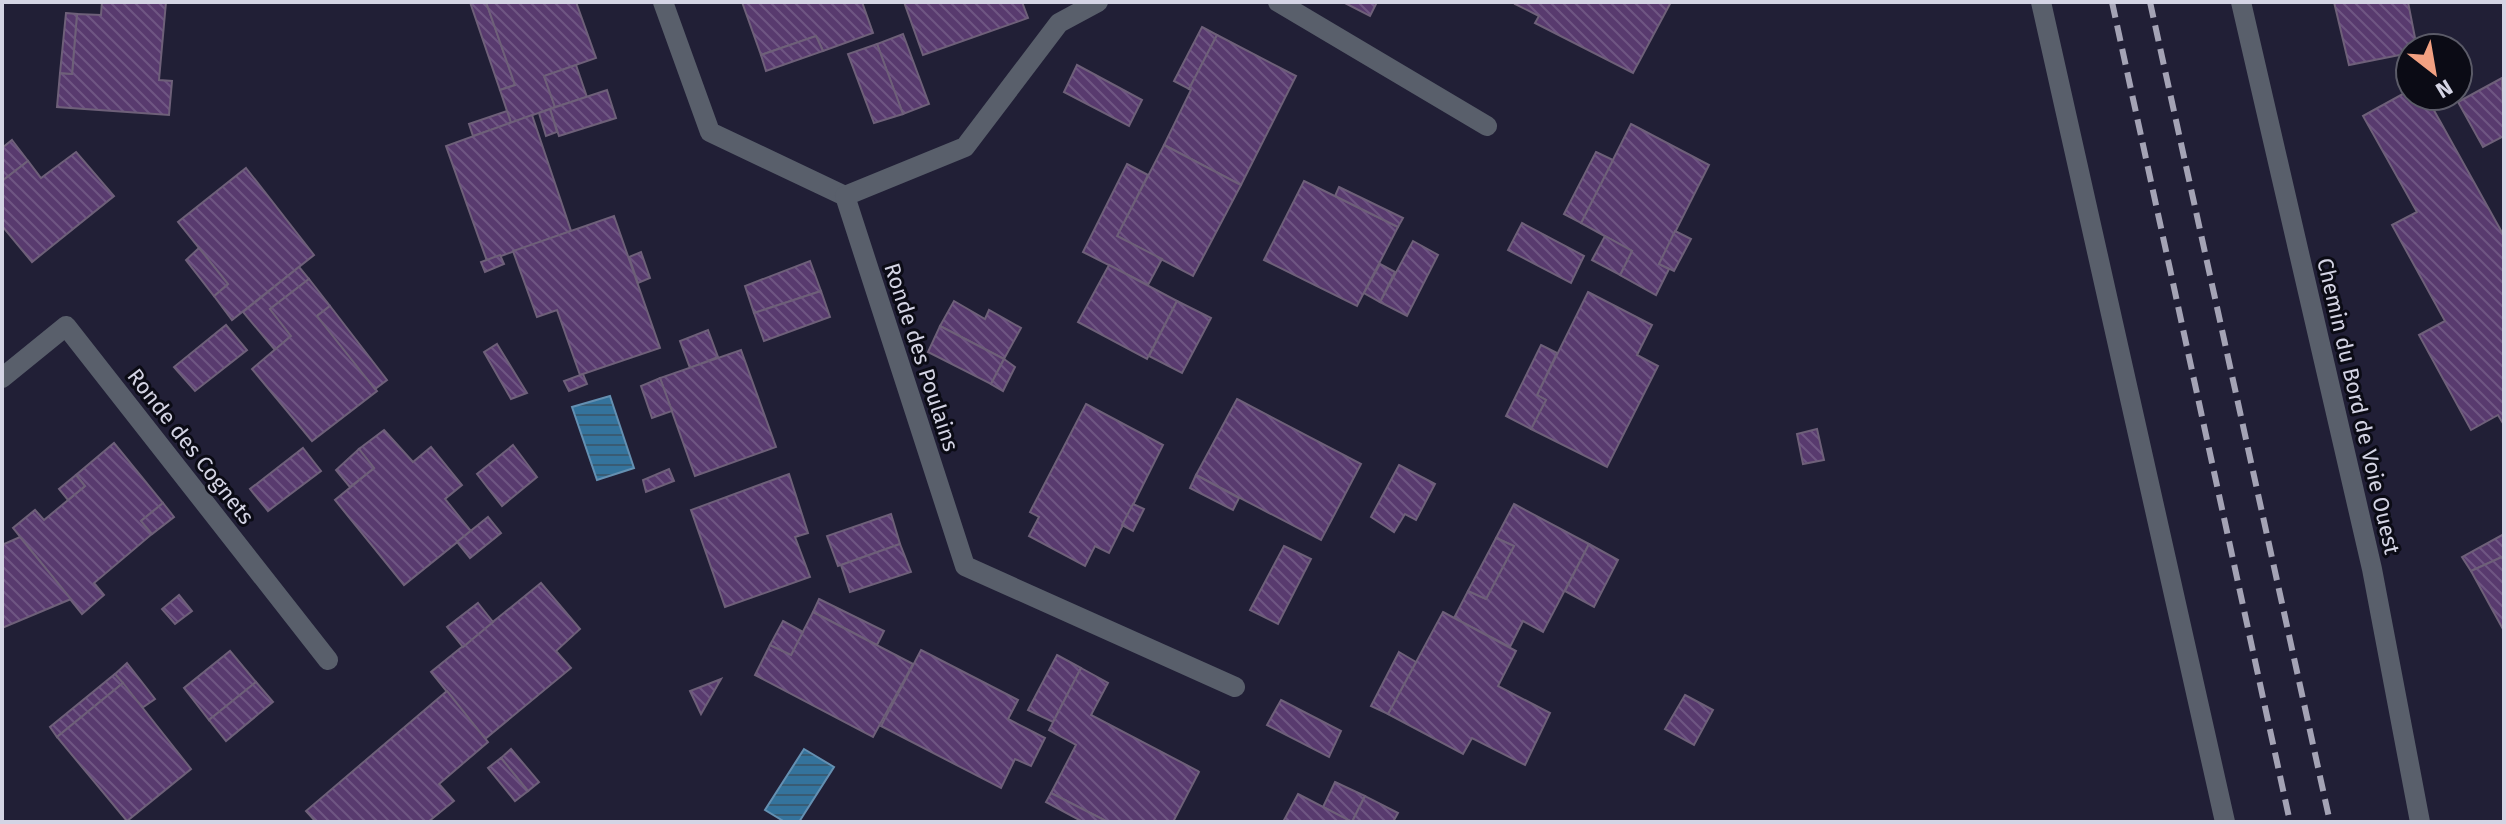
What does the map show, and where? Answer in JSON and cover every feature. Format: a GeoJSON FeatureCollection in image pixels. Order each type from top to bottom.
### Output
{"type":"FeatureCollection","features":[{"type":"Feature","properties":{"kind":"street"},"geometry":{"type":"LineString","coordinates":[[663,2],[710,132],[845,196],[965,147],[1059,23],[1098,2]]}},
{"type":"Feature","properties":{"kind":"street"},"geometry":{"type":"LineString","coordinates":[[1278,2],[1487,126]]}},
{"type":"Feature","properties":{"kind":"street"},"geometry":{"type":"LineString","coordinates":[[2041,2],[2225,822]]}},
{"type":"Feature","properties":{"kind":"street","name":"Chemin du Bord de Voie Ouest"},"geometry":{"type":"LineString","coordinates":[[2241,2],[2372,569],[2420,822]]}},
{"type":"Feature","properties":{"kind":"street","name":"Ronde des Poulains"},"geometry":{"type":"LineString","coordinates":[[845,196],[965,566],[1235,687]]}},
{"type":"Feature","properties":{"kind":"street","name":"Ronde des Cognets"},"geometry":{"type":"LineString","coordinates":[[2,378],[66,326],[328,660]]}},
{"type":"Feature","properties":{"kind":"water"},"geometry":{"type":"Polygon","coordinates":[[[610,396],[634,468],[597,480],[572,407],[610,396]]]}},
{"type":"Feature","properties":{"kind":"water"},"geometry":{"type":"Polygon","coordinates":[[[804,749],[834,767],[799,822],[785,822],[765,810],[804,749]]]}},
{"type":"Feature","properties":{"kind":"building"},"geometry":{"type":"Polygon","coordinates":[[[102,2],[166,2],[159,80],[172,81],[169,115],[57,107],[60,73],[72,74],[77,14],[101,15],[102,2]]]}},
{"type":"Feature","properties":{"kind":"building"},"geometry":{"type":"Polygon","coordinates":[[[470,2],[486,2],[515,85],[500,90],[470,2]]]}},
{"type":"Feature","properties":{"kind":"building"},"geometry":{"type":"Polygon","coordinates":[[[486,2],[576,2],[596,58],[544,76],[555,107],[511,123],[500,90],[515,85],[486,2]]]}},
{"type":"Feature","properties":{"kind":"building"},"geometry":{"type":"Polygon","coordinates":[[[742,2],[862,2],[873,33],[823,51],[816,36],[761,55],[742,2]]]}},
{"type":"Feature","properties":{"kind":"building"},"geometry":{"type":"Polygon","coordinates":[[[904,2],[1022,2],[1028,18],[923,55],[904,2]]]}},
{"type":"Feature","properties":{"kind":"building"},"geometry":{"type":"Polygon","coordinates":[[[1343,2],[1377,2],[1370,16],[1343,2]]]}},
{"type":"Feature","properties":{"kind":"building"},"geometry":{"type":"Polygon","coordinates":[[[1516,2],[1671,2],[1633,73],[1535,23],[1539,16],[1516,2]]]}},
{"type":"Feature","properties":{"kind":"building"},"geometry":{"type":"Polygon","coordinates":[[[2334,2],[2408,2],[2414,32],[2394,32],[2394,56],[2349,65],[2334,2]]]}},
{"type":"Feature","properties":{"kind":"building"},"geometry":{"type":"Polygon","coordinates":[[[66,13],[77,14],[72,74],[60,73],[66,13]]]}},
{"type":"Feature","properties":{"kind":"building"},"geometry":{"type":"Polygon","coordinates":[[[1202,27],[1217,35],[1189,89],[1174,81],[1202,27]]]}},
{"type":"Feature","properties":{"kind":"building"},"geometry":{"type":"Polygon","coordinates":[[[903,34],[929,104],[903,114],[877,44],[903,34]]]}},
{"type":"Feature","properties":{"kind":"building"},"geometry":{"type":"Polygon","coordinates":[[[1217,35],[1296,76],[1241,185],[1164,145],[1217,35]]]}},
{"type":"Feature","properties":{"kind":"building"},"geometry":{"type":"Polygon","coordinates":[[[816,36],[823,51],[766,71],[761,55],[816,36]]]}},
{"type":"Feature","properties":{"kind":"building"},"geometry":{"type":"Polygon","coordinates":[[[877,44],[903,114],[874,123],[848,54],[877,44]]]}},
{"type":"Feature","properties":{"kind":"building"},"geometry":{"type":"Polygon","coordinates":[[[576,65],[587,97],[555,107],[544,76],[576,65]]]}},
{"type":"Feature","properties":{"kind":"building"},"geometry":{"type":"Polygon","coordinates":[[[1077,65],[1142,100],[1129,126],[1064,92],[1077,65]]]}},
{"type":"Feature","properties":{"kind":"building"},"geometry":{"type":"Polygon","coordinates":[[[2502,78],[2504,136],[2483,147],[2464,112],[2474,112],[2474,93],[2502,78]]]}},
{"type":"Feature","properties":{"kind":"building"},"geometry":{"type":"Polygon","coordinates":[[[607,90],[616,118],[559,136],[550,109],[607,90]]]}},
{"type":"Feature","properties":{"kind":"building"},"geometry":{"type":"Polygon","coordinates":[[[2394,99],[2394,112],[2435,112],[2504,236],[2504,425],[2498,415],[2471,430],[2419,335],[2445,321],[2392,225],[2417,212],[2363,116],[2394,99]]]}},
{"type":"Feature","properties":{"kind":"building"},"geometry":{"type":"Polygon","coordinates":[[[550,109],[557,132],[546,136],[539,113],[550,109]]]}},
{"type":"Feature","properties":{"kind":"building"},"geometry":{"type":"Polygon","coordinates":[[[507,111],[511,123],[473,136],[469,124],[507,111]]]}},
{"type":"Feature","properties":{"kind":"building"},"geometry":{"type":"Polygon","coordinates":[[[532,115],[571,231],[487,261],[446,146],[532,115]]]}},
{"type":"Feature","properties":{"kind":"building"},"geometry":{"type":"Polygon","coordinates":[[[1631,124],[1709,165],[1659,264],[1669,269],[1656,295],[1620,275],[1632,251],[1581,223],[1631,124]]]}},
{"type":"Feature","properties":{"kind":"building"},"geometry":{"type":"Polygon","coordinates":[[[12,140],[28,161],[2,181],[2,148],[12,140]]]}},
{"type":"Feature","properties":{"kind":"building"},"geometry":{"type":"Polygon","coordinates":[[[1164,145],[1241,185],[1193,276],[1117,236],[1164,145]]]}},
{"type":"Feature","properties":{"kind":"building"},"geometry":{"type":"Polygon","coordinates":[[[76,152],[114,196],[32,262],[2,226],[2,181],[28,161],[41,178],[76,152]]]}},
{"type":"Feature","properties":{"kind":"building"},"geometry":{"type":"Polygon","coordinates":[[[1596,152],[1613,160],[1581,223],[1564,214],[1596,152]]]}},
{"type":"Feature","properties":{"kind":"building"},"geometry":{"type":"Polygon","coordinates":[[[1127,164],[1148,175],[1117,236],[1162,259],[1148,285],[1083,252],[1127,164]]]}},
{"type":"Feature","properties":{"kind":"building"},"geometry":{"type":"Polygon","coordinates":[[[246,168],[314,255],[232,320],[214,296],[228,284],[178,222],[246,168]]]}},
{"type":"Feature","properties":{"kind":"building"},"geometry":{"type":"Polygon","coordinates":[[[1304,181],[1398,227],[1357,306],[1264,260],[1304,181]]]}},
{"type":"Feature","properties":{"kind":"building"},"geometry":{"type":"Polygon","coordinates":[[[1339,187],[1403,218],[1398,227],[1335,196],[1339,187]]]}},
{"type":"Feature","properties":{"kind":"building"},"geometry":{"type":"Polygon","coordinates":[[[614,216],[660,348],[580,375],[557,310],[537,317],[513,251],[614,216]]]}},
{"type":"Feature","properties":{"kind":"building"},"geometry":{"type":"Polygon","coordinates":[[[1522,223],[1584,256],[1571,283],[1508,250],[1522,223]]]}},
{"type":"Feature","properties":{"kind":"building"},"geometry":{"type":"Polygon","coordinates":[[[1675,231],[1691,239],[1674,271],[1659,264],[1675,231]]]}},
{"type":"Feature","properties":{"kind":"building"},"geometry":{"type":"Polygon","coordinates":[[[1605,236],[1632,251],[1620,275],[1592,260],[1605,236]]]}},
{"type":"Feature","properties":{"kind":"building"},"geometry":{"type":"Polygon","coordinates":[[[1413,241],[1438,255],[1407,316],[1380,302],[1413,241]]]}},
{"type":"Feature","properties":{"kind":"building"},"geometry":{"type":"Polygon","coordinates":[[[199,248],[228,284],[214,296],[186,260],[199,248]]]}},
{"type":"Feature","properties":{"kind":"building"},"geometry":{"type":"Polygon","coordinates":[[[641,252],[650,278],[638,283],[629,257],[641,252]]]}},
{"type":"Feature","properties":{"kind":"building"},"geometry":{"type":"Polygon","coordinates":[[[500,255],[504,264],[485,272],[481,262],[500,255]]]}},
{"type":"Feature","properties":{"kind":"building"},"geometry":{"type":"Polygon","coordinates":[[[810,261],[821,291],[754,313],[745,286],[810,261]]]}},
{"type":"Feature","properties":{"kind":"building"},"geometry":{"type":"Polygon","coordinates":[[[1380,264],[1395,272],[1380,302],[1364,293],[1380,264]]]}},
{"type":"Feature","properties":{"kind":"building"},"geometry":{"type":"Polygon","coordinates":[[[1109,265],[1177,301],[1147,359],[1078,322],[1109,265]]]}},
{"type":"Feature","properties":{"kind":"building"},"geometry":{"type":"Polygon","coordinates":[[[299,267],[309,279],[270,309],[291,336],[275,350],[243,312],[299,267]]]}},
{"type":"Feature","properties":{"kind":"building"},"geometry":{"type":"Polygon","coordinates":[[[309,279],[330,306],[317,316],[377,391],[312,441],[252,369],[291,336],[270,309],[309,279]]]}},
{"type":"Feature","properties":{"kind":"building"},"geometry":{"type":"Polygon","coordinates":[[[821,291],[830,317],[764,341],[754,313],[821,291]]]}},
{"type":"Feature","properties":{"kind":"building"},"geometry":{"type":"Polygon","coordinates":[[[1588,292],[1652,325],[1637,355],[1658,366],[1607,467],[1531,429],[1546,400],[1537,395],[1588,292]]]}},
{"type":"Feature","properties":{"kind":"building"},"geometry":{"type":"Polygon","coordinates":[[[954,301],[985,319],[989,310],[1021,328],[1004,359],[940,326],[954,301]]]}},
{"type":"Feature","properties":{"kind":"building"},"geometry":{"type":"Polygon","coordinates":[[[1177,301],[1211,318],[1182,373],[1149,356],[1177,301]]]}},
{"type":"Feature","properties":{"kind":"building"},"geometry":{"type":"Polygon","coordinates":[[[330,306],[387,380],[375,389],[317,316],[330,306]]]}},
{"type":"Feature","properties":{"kind":"building"},"geometry":{"type":"Polygon","coordinates":[[[226,325],[247,350],[195,391],[174,367],[226,325]]]}},
{"type":"Feature","properties":{"kind":"building"},"geometry":{"type":"Polygon","coordinates":[[[940,326],[1004,359],[991,384],[928,352],[940,326]]]}},
{"type":"Feature","properties":{"kind":"building"},"geometry":{"type":"Polygon","coordinates":[[[708,330],[718,357],[690,368],[680,341],[708,330]]]}},
{"type":"Feature","properties":{"kind":"building"},"geometry":{"type":"Polygon","coordinates":[[[497,344],[527,393],[511,399],[484,352],[497,344]]]}},
{"type":"Feature","properties":{"kind":"building"},"geometry":{"type":"Polygon","coordinates":[[[1541,345],[1557,353],[1537,395],[1546,400],[1531,429],[1506,416],[1541,345]]]}},
{"type":"Feature","properties":{"kind":"building"},"geometry":{"type":"Polygon","coordinates":[[[741,350],[776,447],[695,476],[660,378],[741,350]]]}},
{"type":"Feature","properties":{"kind":"building"},"geometry":{"type":"Polygon","coordinates":[[[1004,359],[1015,367],[1003,391],[991,384],[1004,359]]]}},
{"type":"Feature","properties":{"kind":"building"},"geometry":{"type":"Polygon","coordinates":[[[583,374],[587,384],[569,391],[564,381],[583,374]]]}},
{"type":"Feature","properties":{"kind":"building"},"geometry":{"type":"Polygon","coordinates":[[[660,378],[672,411],[652,418],[641,386],[660,378]]]}},
{"type":"Feature","properties":{"kind":"building"},"geometry":{"type":"Polygon","coordinates":[[[1237,399],[1361,464],[1321,540],[1196,475],[1237,399]]]}},
{"type":"Feature","properties":{"kind":"building"},"geometry":{"type":"Polygon","coordinates":[[[1086,404],[1163,445],[1109,553],[1095,546],[1085,566],[1029,536],[1039,517],[1030,512],[1086,404]]]}},
{"type":"Feature","properties":{"kind":"building"},"geometry":{"type":"Polygon","coordinates":[[[1817,429],[1824,460],[1803,464],[1797,434],[1817,429]]]}},
{"type":"Feature","properties":{"kind":"building"},"geometry":{"type":"Polygon","coordinates":[[[384,430],[413,462],[431,447],[462,485],[445,499],[471,531],[404,585],[335,500],[374,468],[359,449],[384,430]]]}},
{"type":"Feature","properties":{"kind":"building"},"geometry":{"type":"Polygon","coordinates":[[[114,443],[163,503],[141,521],[152,534],[94,583],[104,595],[82,614],[13,528],[35,510],[44,520],[85,486],[76,475],[114,443]]]}},
{"type":"Feature","properties":{"kind":"building"},"geometry":{"type":"Polygon","coordinates":[[[513,445],[537,477],[502,506],[477,474],[513,445]]]}},
{"type":"Feature","properties":{"kind":"building"},"geometry":{"type":"Polygon","coordinates":[[[303,448],[321,471],[268,511],[250,489],[303,448]]]}},
{"type":"Feature","properties":{"kind":"building"},"geometry":{"type":"Polygon","coordinates":[[[359,449],[374,468],[350,487],[336,470],[359,449]]]}},
{"type":"Feature","properties":{"kind":"building"},"geometry":{"type":"Polygon","coordinates":[[[1399,465],[1435,484],[1416,520],[1405,514],[1394,532],[1371,517],[1399,465]]]}},
{"type":"Feature","properties":{"kind":"building"},"geometry":{"type":"Polygon","coordinates":[[[669,469],[674,481],[646,492],[643,480],[669,469]]]}},
{"type":"Feature","properties":{"kind":"building"},"geometry":{"type":"Polygon","coordinates":[[[789,474],[808,533],[795,537],[810,577],[725,607],[691,510],[789,474]]]}},
{"type":"Feature","properties":{"kind":"building"},"geometry":{"type":"Polygon","coordinates":[[[76,475],[85,486],[68,500],[59,489],[76,475]]]}},
{"type":"Feature","properties":{"kind":"building"},"geometry":{"type":"Polygon","coordinates":[[[1196,475],[1239,498],[1233,510],[1190,488],[1196,475]]]}},
{"type":"Feature","properties":{"kind":"building"},"geometry":{"type":"Polygon","coordinates":[[[163,503],[174,517],[152,534],[141,521],[163,503]]]}},
{"type":"Feature","properties":{"kind":"building"},"geometry":{"type":"Polygon","coordinates":[[[1133,504],[1144,509],[1133,531],[1122,525],[1133,504]]]}},
{"type":"Feature","properties":{"kind":"building"},"geometry":{"type":"Polygon","coordinates":[[[1514,504],[1589,544],[1543,632],[1523,621],[1510,647],[1454,618],[1468,591],[1486,599],[1514,546],[1496,538],[1514,504]]]}},
{"type":"Feature","properties":{"kind":"building"},"geometry":{"type":"Polygon","coordinates":[[[891,514],[900,544],[838,566],[827,536],[891,514]]]}},
{"type":"Feature","properties":{"kind":"building"},"geometry":{"type":"Polygon","coordinates":[[[488,517],[501,533],[470,558],[457,542],[488,517]]]}},
{"type":"Feature","properties":{"kind":"building"},"geometry":{"type":"Polygon","coordinates":[[[2504,534],[2504,556],[2471,571],[2462,557],[2504,534]]]}},
{"type":"Feature","properties":{"kind":"building"},"geometry":{"type":"Polygon","coordinates":[[[20,537],[71,599],[2,628],[2,545],[20,537]]]}},
{"type":"Feature","properties":{"kind":"building"},"geometry":{"type":"Polygon","coordinates":[[[1496,538],[1514,546],[1486,599],[1468,591],[1496,538]]]}},
{"type":"Feature","properties":{"kind":"building"},"geometry":{"type":"Polygon","coordinates":[[[900,544],[911,572],[850,592],[841,565],[900,544]]]}},
{"type":"Feature","properties":{"kind":"building"},"geometry":{"type":"Polygon","coordinates":[[[1589,544],[1618,560],[1594,607],[1565,591],[1589,544]]]}},
{"type":"Feature","properties":{"kind":"building"},"geometry":{"type":"Polygon","coordinates":[[[1284,546],[1311,559],[1278,624],[1250,610],[1284,546]]]}},
{"type":"Feature","properties":{"kind":"building"},"geometry":{"type":"Polygon","coordinates":[[[2504,556],[2504,631],[2471,571],[2504,556]]]}},
{"type":"Feature","properties":{"kind":"building"},"geometry":{"type":"Polygon","coordinates":[[[541,583],[580,629],[556,651],[571,668],[485,739],[431,672],[541,583]]]}},
{"type":"Feature","properties":{"kind":"building"},"geometry":{"type":"Polygon","coordinates":[[[179,595],[192,611],[175,624],[162,609],[179,595]]]}},
{"type":"Feature","properties":{"kind":"building"},"geometry":{"type":"Polygon","coordinates":[[[819,599],[884,631],[877,645],[813,612],[819,599]]]}},
{"type":"Feature","properties":{"kind":"building"},"geometry":{"type":"Polygon","coordinates":[[[478,603],[493,622],[463,647],[447,627],[478,603]]]}},
{"type":"Feature","properties":{"kind":"building"},"geometry":{"type":"Polygon","coordinates":[[[813,612],[913,664],[873,737],[755,675],[770,645],[791,655],[813,612]]]}},
{"type":"Feature","properties":{"kind":"building"},"geometry":{"type":"Polygon","coordinates":[[[1443,612],[1516,651],[1498,686],[1550,713],[1525,765],[1472,738],[1463,754],[1388,714],[1443,612]]]}},
{"type":"Feature","properties":{"kind":"building"},"geometry":{"type":"Polygon","coordinates":[[[783,621],[803,632],[791,655],[770,645],[783,621]]]}},
{"type":"Feature","properties":{"kind":"building"},"geometry":{"type":"Polygon","coordinates":[[[921,650],[1018,700],[1008,719],[1045,738],[1031,766],[1015,759],[1001,788],[881,726],[921,650]]]}},
{"type":"Feature","properties":{"kind":"building"},"geometry":{"type":"Polygon","coordinates":[[[230,651],[256,682],[209,720],[184,688],[230,651]]]}},
{"type":"Feature","properties":{"kind":"building"},"geometry":{"type":"Polygon","coordinates":[[[1399,652],[1416,662],[1388,714],[1371,706],[1399,652]]]}},
{"type":"Feature","properties":{"kind":"building"},"geometry":{"type":"Polygon","coordinates":[[[1057,655],[1081,668],[1053,722],[1028,710],[1057,655]]]}},
{"type":"Feature","properties":{"kind":"building"},"geometry":{"type":"Polygon","coordinates":[[[127,663],[155,699],[142,708],[115,674],[127,663]]]}},
{"type":"Feature","properties":{"kind":"building"},"geometry":{"type":"Polygon","coordinates":[[[1081,668],[1108,683],[1091,715],[1199,772],[1173,822],[1108,822],[1051,793],[1076,745],[1049,730],[1081,668]]]}},
{"type":"Feature","properties":{"kind":"building"},"geometry":{"type":"Polygon","coordinates":[[[115,674],[123,683],[57,737],[50,727],[115,674]]]}},
{"type":"Feature","properties":{"kind":"building"},"geometry":{"type":"Polygon","coordinates":[[[721,679],[701,714],[690,691],[721,679]]]}},
{"type":"Feature","properties":{"kind":"building"},"geometry":{"type":"Polygon","coordinates":[[[256,682],[273,702],[226,741],[209,720],[256,682]]]}},
{"type":"Feature","properties":{"kind":"building"},"geometry":{"type":"Polygon","coordinates":[[[123,683],[191,769],[127,821],[57,737],[123,683]]]}},
{"type":"Feature","properties":{"kind":"building"},"geometry":{"type":"Polygon","coordinates":[[[447,691],[488,742],[439,784],[454,801],[428,822],[316,822],[306,811],[447,691]]]}},
{"type":"Feature","properties":{"kind":"building"},"geometry":{"type":"Polygon","coordinates":[[[1685,695],[1713,710],[1694,745],[1665,729],[1685,695]]]}},
{"type":"Feature","properties":{"kind":"building"},"geometry":{"type":"Polygon","coordinates":[[[1281,700],[1341,731],[1329,757],[1267,725],[1281,700]]]}},
{"type":"Feature","properties":{"kind":"building"},"geometry":{"type":"Polygon","coordinates":[[[511,749],[539,782],[528,791],[501,758],[511,749]]]}},
{"type":"Feature","properties":{"kind":"building"},"geometry":{"type":"Polygon","coordinates":[[[501,758],[528,791],[515,801],[488,768],[501,758]]]}},
{"type":"Feature","properties":{"kind":"building"},"geometry":{"type":"Polygon","coordinates":[[[1335,782],[1365,796],[1352,822],[1323,807],[1335,782]]]}},
{"type":"Feature","properties":{"kind":"building"},"geometry":{"type":"Polygon","coordinates":[[[1051,793],[1108,822],[1083,822],[1046,802],[1051,793]]]}},
{"type":"Feature","properties":{"kind":"building"},"geometry":{"type":"Polygon","coordinates":[[[1298,794],[1352,822],[1283,822],[1298,794]]]}},
{"type":"Feature","properties":{"kind":"building"},"geometry":{"type":"Polygon","coordinates":[[[1365,796],[1398,813],[1393,822],[1352,822],[1365,796]]]}},
{"type":"Feature","properties":{"kind":"railway"},"geometry":{"type":"LineString","coordinates":[[2112,2],[2290,822]]}},
{"type":"Feature","properties":{"kind":"railway"},"geometry":{"type":"LineString","coordinates":[[2150,2],[2330,822]]}}]}
